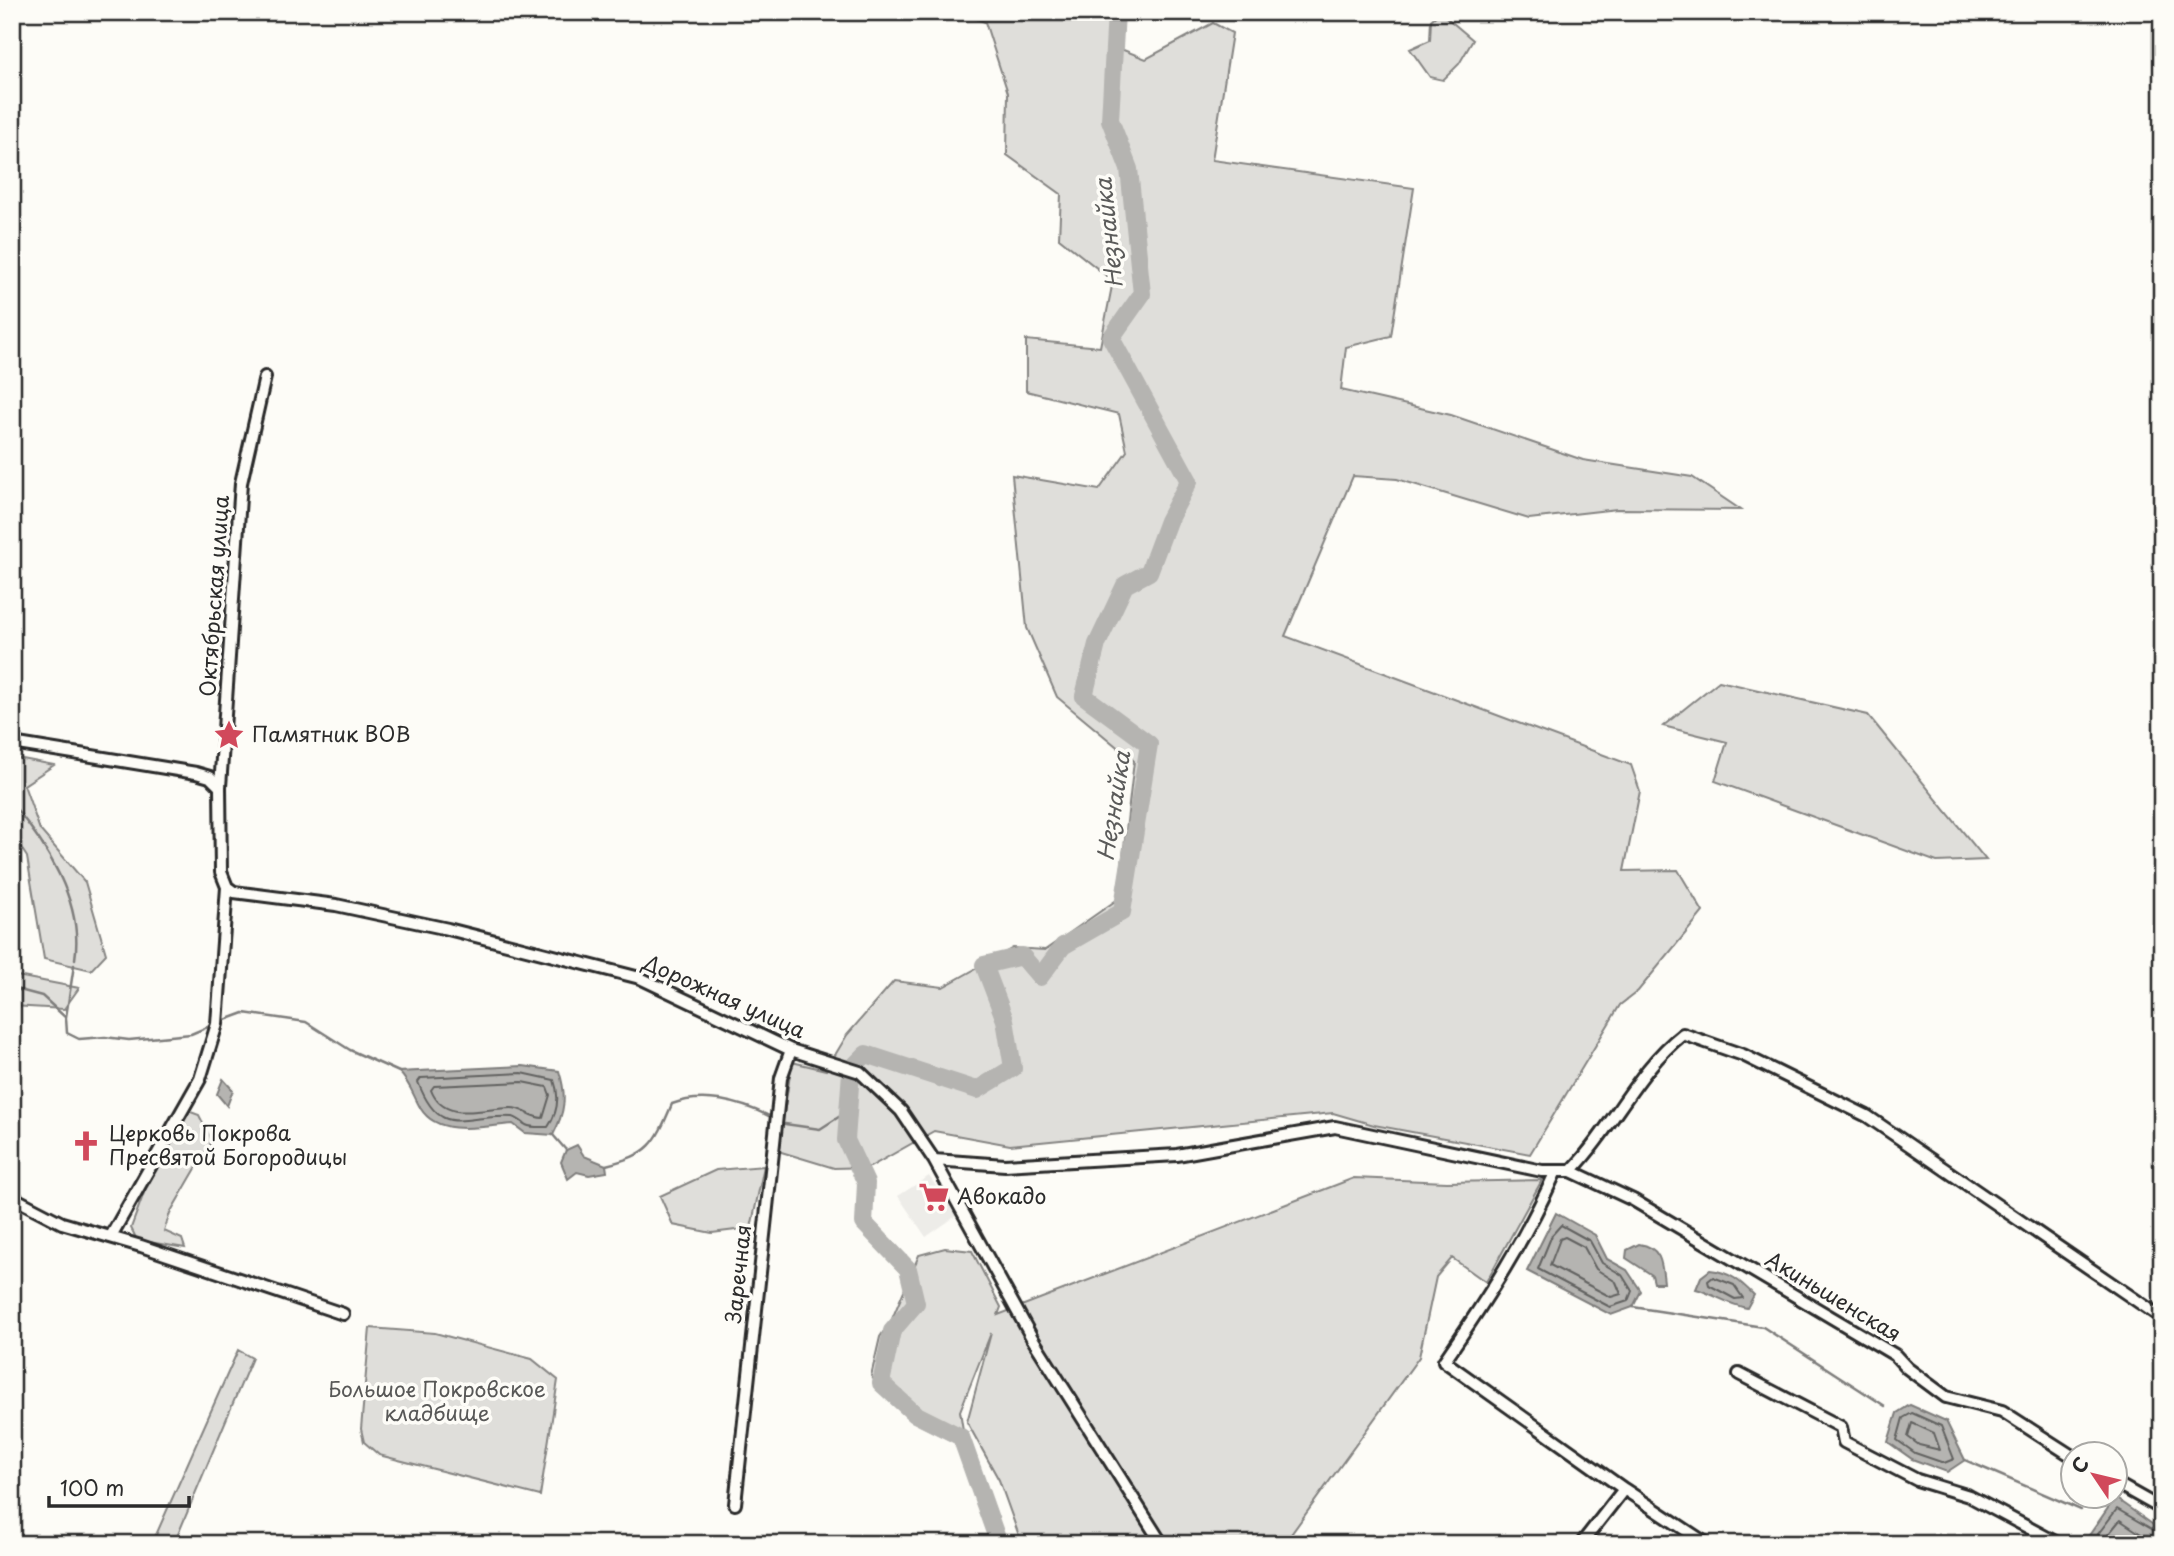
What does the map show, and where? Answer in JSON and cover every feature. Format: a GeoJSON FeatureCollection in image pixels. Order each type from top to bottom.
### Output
{"type":"FeatureCollection","features":[{"type":"Feature","properties":{"kind":"street","name":"Октябрьская улица"},"geometry":{"type":"LineString","coordinates":[[111,1236],[200,1079],[218,1024],[227,887],[221,872],[220,787],[241,483],[265,377]]}},
{"type":"Feature","properties":{"kind":"street"},"geometry":{"type":"LineString","coordinates":[[12,743],[196,773],[209,777],[220,787]]}},
{"type":"Feature","properties":{"kind":"street","name":"Дорожная улица"},"geometry":{"type":"LineString","coordinates":[[227,887],[234,892],[336,905],[448,929],[640,978],[791,1050],[860,1072],[901,1111],[934,1160],[1032,1338],[1162,1544]]}},
{"type":"Feature","properties":{"kind":"street"},"geometry":{"type":"LineString","coordinates":[[934,1160],[1005,1165],[1177,1155],[1335,1127],[1542,1171],[1571,1171],[1590,1151],[1664,1048],[1683,1034],[1743,1055],[1867,1116],[2152,1314],[2162,1318]]}},
{"type":"Feature","properties":{"kind":"street","name":"Заречная"},"geometry":{"type":"LineString","coordinates":[[735,1504],[781,1078],[791,1050]]}},
{"type":"Feature","properties":{"kind":"street"},"geometry":{"type":"LineString","coordinates":[[1556,1171],[1530,1228],[1503,1275],[1444,1361],[1623,1489],[1707,1544]]}},
{"type":"Feature","properties":{"kind":"street","name":"Акиньшенская"},"geometry":{"type":"LineString","coordinates":[[1571,1171],[1633,1200],[1883,1348],[1946,1397],[2002,1412],[2058,1447]]}},
{"type":"Feature","properties":{"kind":"street"},"geometry":{"type":"LineString","coordinates":[[12,1197],[62,1223],[111,1236],[343,1314]]}},
{"type":"Feature","properties":{"kind":"street"},"geometry":{"type":"LineString","coordinates":[[1739,1374],[1841,1427],[1844,1442],[1917,1480],[1969,1496],[2059,1544]]}},
{"type":"Feature","properties":{"kind":"street"},"geometry":{"type":"LineString","coordinates":[[1581,1544],[1623,1489]]}},
{"type":"Feature","properties":{"kind":"street"},"geometry":{"type":"LineString","coordinates":[[2128,1489],[2162,1509]]}},
{"type":"Feature","properties":{"kind":"shaded area"},"geometry":{"type":"Polygon","coordinates":[[[929,1176],[956,1216],[926,1237],[898,1196],[929,1176]]]}},
{"type":"Feature","properties":{"kind":"green space"},"geometry":{"type":"Polygon","coordinates":[[[957,12],[1108,12],[1108,44],[1146,59],[1213,23],[1232,33],[1212,160],[1414,188],[1391,336],[1346,347],[1341,390],[1451,415],[1583,460],[1692,477],[1741,510],[1617,509],[1529,519],[1397,479],[1353,476],[1285,636],[1631,765],[1640,791],[1624,871],[1678,870],[1703,912],[1638,991],[1620,1005],[1530,1154],[1374,1125],[1333,1113],[1010,1145],[934,1131],[870,1167],[834,1168],[778,1151],[792,1062],[826,1070],[847,1035],[894,981],[943,987],[1013,948],[1045,950],[1118,899],[1134,761],[1057,697],[1027,628],[1012,475],[1099,490],[1127,451],[1119,414],[1026,391],[1026,340],[1100,347],[1113,281],[1059,238],[1061,194],[1007,155],[1008,93],[985,22],[957,12]]]}},
{"type":"Feature","properties":{"kind":"green space"},"geometry":{"type":"Polygon","coordinates":[[[1440,12],[1473,40],[1459,64],[1443,80],[1430,77],[1410,49],[1430,40],[1431,20],[1440,12]]]}},
{"type":"Feature","properties":{"kind":"green space"},"geometry":{"type":"Polygon","coordinates":[[[1719,681],[1868,715],[1986,860],[1937,862],[1715,781],[1727,742],[1663,726],[1719,681]]]}},
{"type":"Feature","properties":{"kind":"green space"},"geometry":{"type":"Polygon","coordinates":[[[12,757],[54,765],[24,785],[40,830],[85,882],[106,954],[91,970],[44,959],[27,857],[12,834],[12,757]]]}},
{"type":"Feature","properties":{"kind":"green space"},"geometry":{"type":"Polygon","coordinates":[[[12,975],[79,988],[64,1009],[12,1006],[12,975]]]}},
{"type":"Feature","properties":{"kind":"green space"},"geometry":{"type":"Polygon","coordinates":[[[188,1111],[199,1115],[212,1141],[170,1213],[164,1231],[182,1239],[185,1248],[137,1240],[131,1228],[148,1182],[188,1111]]]}},
{"type":"Feature","properties":{"kind":"green space"},"geometry":{"type":"Polygon","coordinates":[[[764,1166],[751,1228],[712,1233],[673,1225],[660,1196],[716,1170],[764,1166]]]}},
{"type":"Feature","properties":{"kind":"green space"},"geometry":{"type":"Polygon","coordinates":[[[1354,1178],[1447,1182],[1542,1180],[1486,1282],[1452,1258],[1436,1277],[1419,1357],[1284,1544],[1022,1544],[999,1480],[967,1422],[991,1333],[960,1411],[963,1430],[957,1443],[900,1406],[871,1376],[880,1337],[892,1319],[919,1255],[945,1248],[972,1251],[1001,1307],[998,1315],[1354,1178]]]}},
{"type":"Feature","properties":{"kind":"green space","name":"Большое Покровское кладбище"},"geometry":{"type":"Polygon","coordinates":[[[370,1328],[435,1333],[532,1359],[558,1380],[540,1496],[379,1455],[364,1442],[361,1429],[370,1328]]]}},
{"type":"Feature","properties":{"kind":"green space"},"geometry":{"type":"Polygon","coordinates":[[[238,1350],[252,1358],[174,1544],[152,1544],[238,1350]]]}},
{"type":"Feature","properties":{"kind":"water"},"geometry":{"type":"Polygon","coordinates":[[[523,1066],[559,1071],[564,1104],[553,1135],[525,1133],[513,1124],[464,1128],[439,1124],[421,1109],[399,1072],[523,1066]]]}},
{"type":"Feature","properties":{"kind":"water"},"geometry":{"type":"Polygon","coordinates":[[[223,1079],[233,1090],[227,1106],[217,1094],[223,1079]]]}},
{"type":"Feature","properties":{"kind":"water"},"geometry":{"type":"Polygon","coordinates":[[[577,1145],[584,1156],[606,1165],[607,1172],[589,1175],[577,1172],[568,1179],[561,1162],[566,1150],[577,1145]]]}},
{"type":"Feature","properties":{"kind":"water"},"geometry":{"type":"Polygon","coordinates":[[[1556,1213],[1595,1235],[1607,1259],[1627,1270],[1641,1291],[1633,1307],[1611,1315],[1527,1271],[1556,1213]]]}},
{"type":"Feature","properties":{"kind":"water"},"geometry":{"type":"Polygon","coordinates":[[[1639,1244],[1656,1252],[1664,1283],[1654,1283],[1652,1275],[1626,1258],[1627,1250],[1639,1244]]]}},
{"type":"Feature","properties":{"kind":"water"},"geometry":{"type":"Polygon","coordinates":[[[1710,1270],[1734,1278],[1754,1295],[1747,1308],[1696,1289],[1701,1277],[1710,1270]]]}},
{"type":"Feature","properties":{"kind":"water"},"geometry":{"type":"Polygon","coordinates":[[[1910,1405],[1946,1421],[1965,1460],[1947,1472],[1912,1459],[1888,1442],[1897,1413],[1910,1405]]]}},
{"type":"Feature","properties":{"kind":"water"},"geometry":{"type":"Polygon","coordinates":[[[2128,1507],[2162,1531],[2162,1544],[2095,1544],[2088,1537],[2107,1510],[2128,1510],[2128,1507]]]}},
{"type":"Feature","properties":{"kind":"waterway","name":"Незнайка"},"geometry":{"type":"LineString","coordinates":[[854,1066],[866,1054],[977,1090],[1013,1068],[1005,1020],[984,965],[1022,956],[1040,977],[1063,946],[1122,912],[1149,744],[1084,696],[1097,644],[1125,585],[1149,572],[1168,521],[1189,481],[1111,338],[1142,294],[1129,169],[1110,120],[1116,12]]}},
{"type":"Feature","properties":{"kind":"waterway"},"geometry":{"type":"LineString","coordinates":[[12,804],[37,837],[60,876],[74,917],[75,959]]}},
{"type":"Feature","properties":{"kind":"waterway"},"geometry":{"type":"LineString","coordinates":[[66,1017],[74,965]]}},
{"type":"Feature","properties":{"kind":"waterway"},"geometry":{"type":"LineString","coordinates":[[12,988],[42,996],[66,1018],[67,1033],[79,1039],[105,1037],[129,1040],[191,1034],[210,1026]]}},
{"type":"Feature","properties":{"kind":"waterway"},"geometry":{"type":"LineString","coordinates":[[225,1020],[244,1013],[306,1022],[350,1050],[399,1072]]}},
{"type":"Feature","properties":{"kind":"waterway","name":"Незнайка"},"geometry":{"type":"LineString","coordinates":[[851,1072],[846,1140],[866,1183],[864,1223],[908,1269],[916,1303],[892,1331],[881,1383],[915,1414],[961,1437],[999,1544]]}},
{"type":"Feature","properties":{"kind":"waterway"},"geometry":{"type":"LineString","coordinates":[[606,1165],[642,1152],[661,1129],[672,1104],[684,1100],[721,1100],[769,1116]]}},
{"type":"Feature","properties":{"kind":"waterway"},"geometry":{"type":"LineString","coordinates":[[785,1124],[820,1129],[848,1111]]}},
{"type":"Feature","properties":{"kind":"waterway"},"geometry":{"type":"LineString","coordinates":[[553,1135],[566,1150]]}},
{"type":"Feature","properties":{"kind":"waterway"},"geometry":{"type":"LineString","coordinates":[[1633,1307],[1763,1327],[1885,1406]]}},
{"type":"Feature","properties":{"kind":"waterway"},"geometry":{"type":"LineString","coordinates":[[1965,1460],[2058,1500]]}},
{"type":"Feature","properties":{"kind":"place","name":"Памятник ВОВ"},"geometry":{"type":"Point","coordinates":[229,735]}},
{"type":"Feature","properties":{"kind":"place","name":"Церковь Покрова Пресвятой Богородицы"},"geometry":{"type":"Point","coordinates":[86,1146]}},
{"type":"Feature","properties":{"kind":"place","name":"Авокадо"},"geometry":{"type":"Point","coordinates":[934,1197]}}]}
